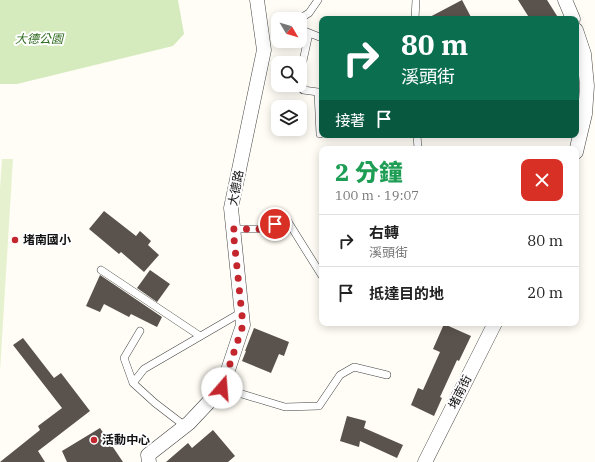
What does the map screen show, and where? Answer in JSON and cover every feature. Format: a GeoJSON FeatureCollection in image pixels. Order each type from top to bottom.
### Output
{"type":"FeatureCollection","features":[{"type":"Feature","properties":{"kind":"street","name":"大德路"},"geometry":{"type":"LineString","coordinates":[[149,462],[148,455],[185,426],[222,388],[243,325],[231,208],[264,50],[257,0]]}},
{"type":"Feature","properties":{"kind":"street"},"geometry":{"type":"LineString","coordinates":[[565,0],[571,16]]}},
{"type":"Feature","properties":{"kind":"street"},"geometry":{"type":"LineString","coordinates":[[579,39],[584,54],[587,86],[584,114],[579,138]]}},
{"type":"Feature","properties":{"kind":"street","name":"堵南街"},"geometry":{"type":"LineString","coordinates":[[425,462],[493,326]]}},
{"type":"Feature","properties":{"kind":"lane"},"geometry":{"type":"LineString","coordinates":[[307,14],[318,0]]}},
{"type":"Feature","properties":{"kind":"lane"},"geometry":{"type":"LineString","coordinates":[[415,16],[416,0]]}},
{"type":"Feature","properties":{"kind":"lane"},"geometry":{"type":"LineString","coordinates":[[307,33],[319,37]]}},
{"type":"Feature","properties":{"kind":"lane"},"geometry":{"type":"LineString","coordinates":[[306,48],[301,70],[303,90],[318,92],[319,113]]}},
{"type":"Feature","properties":{"kind":"lane"},"geometry":{"type":"LineString","coordinates":[[233,229],[262,229],[288,220],[319,271]]}},
{"type":"Feature","properties":{"kind":"lane"},"geometry":{"type":"LineString","coordinates":[[101,270],[200,336]]}},
{"type":"Feature","properties":{"kind":"lane"},"geometry":{"type":"LineString","coordinates":[[133,383],[144,369],[242,312]]}},
{"type":"Feature","properties":{"kind":"lane"},"geometry":{"type":"LineString","coordinates":[[140,331],[124,358],[133,383],[155,403],[185,426]]}},
{"type":"Feature","properties":{"kind":"lane"},"geometry":{"type":"LineString","coordinates":[[222,388],[285,407],[319,406],[340,375],[354,367],[387,374]]}},
{"type":"Feature","properties":{"kind":"green space","name":"大德公園"},"geometry":{"type":"Polygon","coordinates":[[[0,0],[178,0],[184,34],[173,46],[17,84],[0,84],[0,0]]]}},
{"type":"Feature","properties":{"kind":"green space"},"geometry":{"type":"Polygon","coordinates":[[[2,159],[13,159],[0,371],[0,188],[2,159]]]}},
{"type":"Feature","properties":{"kind":"building"},"geometry":{"type":"Polygon","coordinates":[[[462,0],[470,16],[432,16],[462,0]]]}},
{"type":"Feature","properties":{"kind":"building"},"geometry":{"type":"Polygon","coordinates":[[[518,0],[547,0],[557,16],[528,16],[518,0]]]}},
{"type":"Feature","properties":{"kind":"building"},"geometry":{"type":"Polygon","coordinates":[[[104,211],[136,236],[140,231],[151,241],[148,245],[159,255],[144,272],[121,252],[119,254],[89,229],[104,211]]]}},
{"type":"Feature","properties":{"kind":"building"},"geometry":{"type":"Polygon","coordinates":[[[150,270],[170,284],[157,302],[137,288],[150,270]]]}},
{"type":"Feature","properties":{"kind":"building"},"geometry":{"type":"Polygon","coordinates":[[[100,275],[162,317],[157,327],[131,314],[129,317],[104,304],[100,312],[86,306],[100,275]]]}},
{"type":"Feature","properties":{"kind":"building"},"geometry":{"type":"Polygon","coordinates":[[[443,326],[448,326],[471,336],[459,361],[457,360],[440,397],[442,398],[434,416],[411,405],[418,388],[423,390],[440,352],[433,349],[443,326]]]}},
{"type":"Feature","properties":{"kind":"building"},"geometry":{"type":"Polygon","coordinates":[[[254,328],[289,342],[284,356],[279,354],[271,373],[242,361],[254,328]]]}},
{"type":"Feature","properties":{"kind":"building"},"geometry":{"type":"Polygon","coordinates":[[[23,338],[54,378],[61,373],[90,411],[38,451],[45,462],[0,462],[40,430],[38,426],[62,408],[13,345],[23,338]]]}},
{"type":"Feature","properties":{"kind":"building"},"geometry":{"type":"Polygon","coordinates":[[[347,416],[366,421],[364,428],[403,445],[397,458],[360,441],[359,447],[340,441],[347,416]]]}},
{"type":"Feature","properties":{"kind":"building","name":"活動中心"},"geometry":{"type":"Polygon","coordinates":[[[100,428],[123,462],[67,462],[62,451],[100,428]]]}},
{"type":"Feature","properties":{"kind":"building"},"geometry":{"type":"Polygon","coordinates":[[[213,430],[235,456],[228,462],[166,462],[188,443],[192,448],[213,430]]]}},
{"type":"Feature","properties":{"kind":"place","name":"堵南國小"},"geometry":{"type":"Point","coordinates":[15,240]}},
{"type":"Feature","properties":{"kind":"place","name":"活動中心"},"geometry":{"type":"Point","coordinates":[94,440]}},
{"type":"Feature","properties":{"kind":"route"},"geometry":{"type":"LineString","coordinates":[[222,388],[243,325],[233,229],[262,229],[275,224]]}}]}
